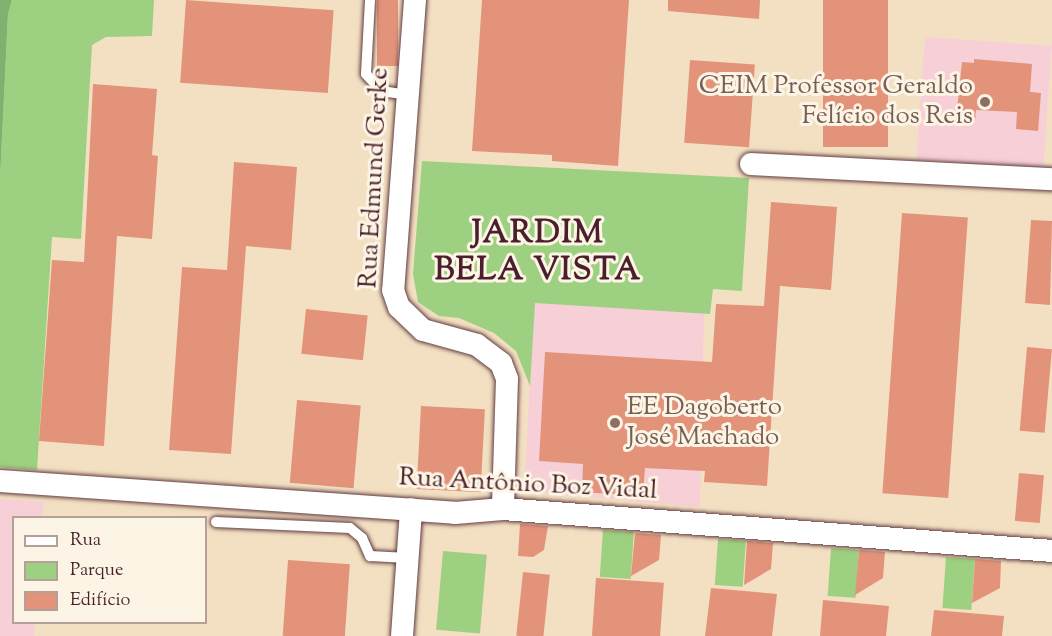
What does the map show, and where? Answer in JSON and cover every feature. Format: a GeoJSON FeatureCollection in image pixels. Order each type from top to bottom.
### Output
{"type":"FeatureCollection","features":[{"type":"Feature","properties":{"kind":"street","name":"Rua Edmund Gerke"},"geometry":{"type":"LineString","coordinates":[[415,0],[393,290],[399,307],[416,325],[477,345],[501,363],[507,379],[503,509]]}},
{"type":"Feature","properties":{"kind":"street"},"geometry":{"type":"LineString","coordinates":[[751,164],[1052,179]]}},
{"type":"Feature","properties":{"kind":"street","name":"Rua Antônio Boz Vidal"},"geometry":{"type":"LineString","coordinates":[[0,481],[456,513],[503,509],[1052,551]]}},
{"type":"Feature","properties":{"kind":"street"},"geometry":{"type":"LineString","coordinates":[[402,636],[411,509]]}},
{"type":"Feature","properties":{"kind":"lane"},"geometry":{"type":"LineString","coordinates":[[370,0],[366,74],[382,91],[407,95]]}},
{"type":"Feature","properties":{"kind":"lane"},"geometry":{"type":"LineString","coordinates":[[216,522],[350,528],[362,538],[370,556],[408,558]]}},
{"type":"Feature","properties":{"kind":"shaded area","name":"CEIM Professor Geraldo Felício dos Reis"},"geometry":{"type":"Polygon","coordinates":[[[925,37],[1052,46],[1043,169],[916,160],[925,37]]]}},
{"type":"Feature","properties":{"kind":"shaded area","name":"EE Dagoberto José Machado"},"geometry":{"type":"Polygon","coordinates":[[[534,303],[704,313],[700,507],[537,492],[529,486],[525,477],[534,303]]]}},
{"type":"Feature","properties":{"kind":"shaded area"},"geometry":{"type":"Polygon","coordinates":[[[0,499],[44,502],[42,516],[12,516],[12,624],[35,624],[34,636],[0,636],[0,499]]]}},
{"type":"Feature","properties":{"kind":"green space"},"geometry":{"type":"Polygon","coordinates":[[[0,0],[12,0],[8,14],[0,179],[0,0]]]}},
{"type":"Feature","properties":{"kind":"green space"},"geometry":{"type":"Polygon","coordinates":[[[12,0],[154,0],[152,36],[106,37],[92,45],[81,239],[52,237],[37,470],[0,467],[0,179],[8,14],[12,0]]]}},
{"type":"Feature","properties":{"kind":"green space"},"geometry":{"type":"Polygon","coordinates":[[[422,161],[749,178],[742,291],[713,289],[710,314],[535,303],[530,386],[516,351],[494,333],[459,318],[439,316],[418,302],[413,274],[422,161]]]}},
{"type":"Feature","properties":{"kind":"green space"},"geometry":{"type":"Polygon","coordinates":[[[603,530],[634,532],[631,579],[600,577],[603,530]]]}},
{"type":"Feature","properties":{"kind":"green space"},"geometry":{"type":"Polygon","coordinates":[[[718,539],[746,541],[743,587],[715,585],[718,539]]]}},
{"type":"Feature","properties":{"kind":"green space"},"geometry":{"type":"Polygon","coordinates":[[[831,548],[859,550],[856,598],[828,596],[831,548]]]}},
{"type":"Feature","properties":{"kind":"green space"},"geometry":{"type":"Polygon","coordinates":[[[443,551],[487,555],[480,634],[436,630],[443,551]]]}},
{"type":"Feature","properties":{"kind":"green space"},"geometry":{"type":"Polygon","coordinates":[[[946,557],[975,559],[971,610],[942,608],[946,557]]]}},
{"type":"Feature","properties":{"kind":"building"},"geometry":{"type":"Polygon","coordinates":[[[186,0],[334,10],[328,93],[180,83],[186,0]]]}},
{"type":"Feature","properties":{"kind":"building"},"geometry":{"type":"Polygon","coordinates":[[[377,0],[398,0],[398,66],[377,66],[377,0]]]}},
{"type":"Feature","properties":{"kind":"building"},"geometry":{"type":"Polygon","coordinates":[[[482,0],[629,0],[618,166],[552,161],[552,155],[472,151],[482,0]]]}},
{"type":"Feature","properties":{"kind":"building"},"geometry":{"type":"Polygon","coordinates":[[[668,0],[760,0],[759,19],[668,11],[668,0]]]}},
{"type":"Feature","properties":{"kind":"building"},"geometry":{"type":"Polygon","coordinates":[[[823,0],[888,0],[888,147],[823,147],[823,0]]]}},
{"type":"Feature","properties":{"kind":"building"},"geometry":{"type":"Polygon","coordinates":[[[974,59],[1032,64],[1030,92],[1041,93],[1038,131],[1016,129],[1017,112],[976,110],[975,121],[956,119],[962,62],[974,63],[974,59]]]}},
{"type":"Feature","properties":{"kind":"building"},"geometry":{"type":"Polygon","coordinates":[[[690,60],[755,65],[749,147],[684,143],[690,60]]]}},
{"type":"Feature","properties":{"kind":"building"},"geometry":{"type":"Polygon","coordinates":[[[93,84],[157,89],[152,155],[158,156],[152,239],[117,236],[104,446],[39,441],[52,260],[84,262],[93,84]]]}},
{"type":"Feature","properties":{"kind":"building"},"geometry":{"type":"Polygon","coordinates":[[[234,162],[297,167],[291,250],[246,246],[231,454],[169,450],[182,267],[227,270],[234,162]]]}},
{"type":"Feature","properties":{"kind":"building"},"geometry":{"type":"Polygon","coordinates":[[[771,202],[837,207],[831,290],[780,286],[767,486],[704,482],[705,471],[645,468],[643,496],[582,492],[583,464],[539,461],[545,352],[712,362],[716,304],[764,306],[771,202]]]}},
{"type":"Feature","properties":{"kind":"building"},"geometry":{"type":"Polygon","coordinates":[[[902,213],[968,218],[948,498],[882,493],[902,213]]]}},
{"type":"Feature","properties":{"kind":"building"},"geometry":{"type":"Polygon","coordinates":[[[1031,220],[1052,221],[1050,305],[1025,303],[1031,220]]]}},
{"type":"Feature","properties":{"kind":"building"},"geometry":{"type":"Polygon","coordinates":[[[306,309],[368,315],[363,360],[301,354],[306,309]]]}},
{"type":"Feature","properties":{"kind":"building"},"geometry":{"type":"Polygon","coordinates":[[[1027,347],[1052,349],[1045,433],[1020,431],[1027,347]]]}},
{"type":"Feature","properties":{"kind":"building"},"geometry":{"type":"Polygon","coordinates":[[[297,400],[361,406],[354,488],[290,483],[297,400]]]}},
{"type":"Feature","properties":{"kind":"building"},"geometry":{"type":"Polygon","coordinates":[[[421,406],[485,409],[481,492],[417,489],[421,406]]]}},
{"type":"Feature","properties":{"kind":"building"},"geometry":{"type":"Polygon","coordinates":[[[1019,473],[1044,475],[1040,523],[1015,521],[1019,473]]]}},
{"type":"Feature","properties":{"kind":"building"},"geometry":{"type":"Polygon","coordinates":[[[520,524],[548,526],[544,550],[533,557],[518,556],[520,524]]]}},
{"type":"Feature","properties":{"kind":"building"},"geometry":{"type":"Polygon","coordinates":[[[635,533],[661,535],[659,560],[631,576],[635,533]]]}},
{"type":"Feature","properties":{"kind":"building"},"geometry":{"type":"Polygon","coordinates":[[[747,541],[773,543],[771,569],[744,585],[747,541]]]}},
{"type":"Feature","properties":{"kind":"building"},"geometry":{"type":"Polygon","coordinates":[[[859,550],[885,552],[883,578],[855,595],[859,550]]]}},
{"type":"Feature","properties":{"kind":"building"},"geometry":{"type":"Polygon","coordinates":[[[975,559],[1001,561],[1000,588],[972,603],[975,559]]]}},
{"type":"Feature","properties":{"kind":"building"},"geometry":{"type":"Polygon","coordinates":[[[288,560],[350,564],[345,636],[283,636],[288,560]]]}},
{"type":"Feature","properties":{"kind":"building"},"geometry":{"type":"Polygon","coordinates":[[[523,572],[550,575],[543,636],[516,636],[523,572]]]}},
{"type":"Feature","properties":{"kind":"building"},"geometry":{"type":"Polygon","coordinates":[[[596,578],[664,583],[660,636],[592,636],[596,578]]]}},
{"type":"Feature","properties":{"kind":"building"},"geometry":{"type":"Polygon","coordinates":[[[711,588],[777,594],[772,636],[705,636],[711,588]]]}},
{"type":"Feature","properties":{"kind":"building"},"geometry":{"type":"Polygon","coordinates":[[[823,600],[889,606],[886,636],[820,636],[823,600]]]}},
{"type":"Feature","properties":{"kind":"building"},"geometry":{"type":"Polygon","coordinates":[[[934,610],[1004,616],[1002,636],[931,636],[934,610]]]}},
{"type":"Feature","properties":{"kind":"place","name":"CEIM Professor Geraldo Felício dos Reis"},"geometry":{"type":"Point","coordinates":[985,102]}},
{"type":"Feature","properties":{"kind":"place","name":"EE Dagoberto José Machado"},"geometry":{"type":"Point","coordinates":[615,423]}},
{"type":"Feature","properties":{"kind":"district","name":"JARDIM BELA VISTA"},"geometry":{"type":"Point","coordinates":[538,254]}}]}
